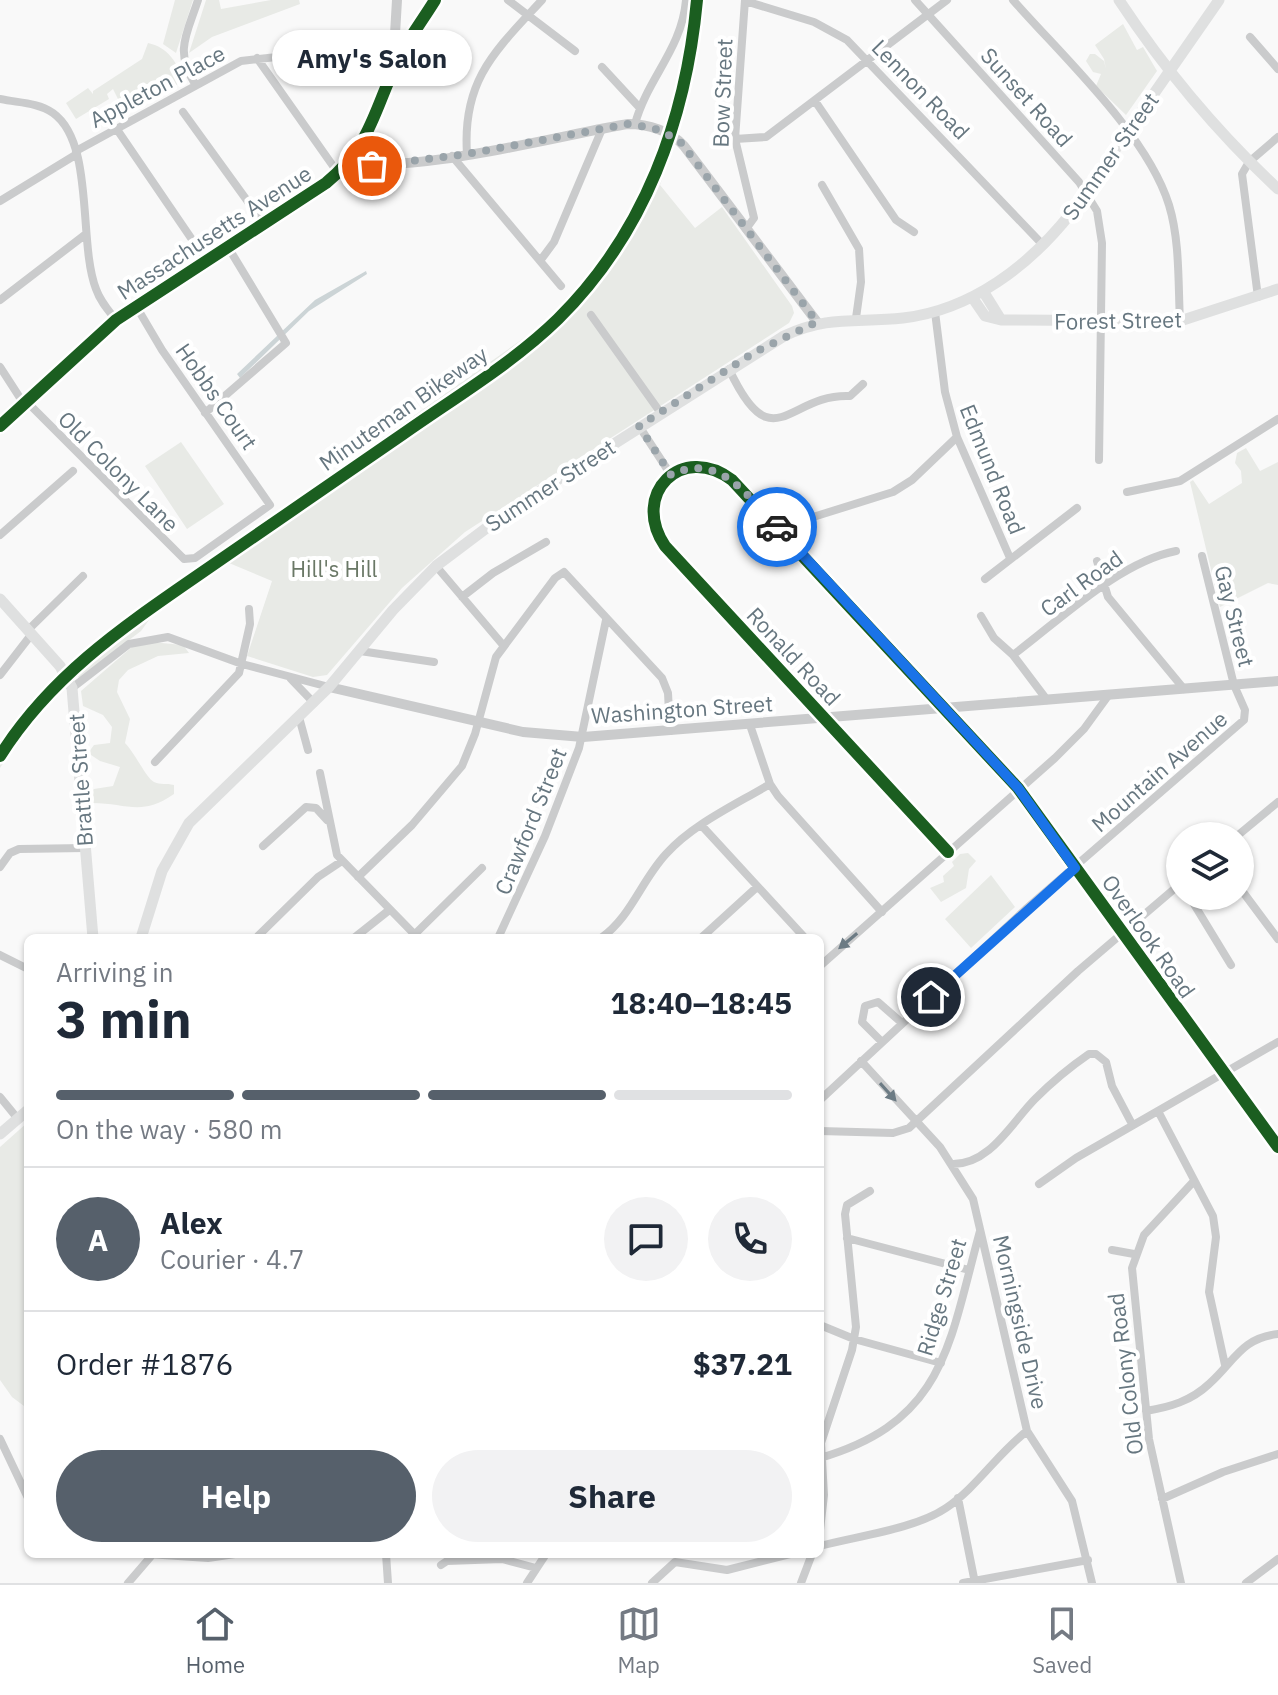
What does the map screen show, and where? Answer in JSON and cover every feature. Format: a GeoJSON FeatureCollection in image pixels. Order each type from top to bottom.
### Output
{"type":"FeatureCollection","features":[{"type":"Feature","properties":{"kind":"main road","name":"Massachusetts Avenue"},"geometry":{"type":"LineString","coordinates":[[0,426],[116,320],[264,224],[354,159],[401,53],[435,0]]}},
{"type":"Feature","properties":{"kind":"main road"},"geometry":{"type":"LineString","coordinates":[[1119,0],[1168,72],[1249,162],[1278,189]]}},
{"type":"Feature","properties":{"kind":"main road","name":"Summer Street"},"geometry":{"type":"LineString","coordinates":[[142,934],[162,871],[189,823],[314,703],[406,595],[436,566],[489,524],[772,342],[817,322],[905,318],[935,312],[977,294],[1043,245],[1086,192],[1219,0]]}},
{"type":"Feature","properties":{"kind":"main road","name":"Forest Street"},"geometry":{"type":"LineString","coordinates":[[977,294],[1001,320],[1180,321],[1278,289]]}},
{"type":"Feature","properties":{"kind":"main road","name":"Brattle Street"},"geometry":{"type":"LineString","coordinates":[[3,602],[63,670],[72,688],[93,934]]}},
{"type":"Feature","properties":{"kind":"main road"},"geometry":{"type":"LineString","coordinates":[[0,1134],[24,1114]]}},
{"type":"Feature","properties":{"kind":"street"},"geometry":{"type":"LineString","coordinates":[[195,84],[182,61],[198,0]]}},
{"type":"Feature","properties":{"kind":"street"},"geometry":{"type":"LineString","coordinates":[[397,0],[395,34],[401,53]]}},
{"type":"Feature","properties":{"kind":"street"},"geometry":{"type":"LineString","coordinates":[[508,0],[575,51]]}},
{"type":"Feature","properties":{"kind":"street"},"geometry":{"type":"LineString","coordinates":[[467,154],[466,122],[477,78],[493,53],[542,0]]}},
{"type":"Feature","properties":{"kind":"street"},"geometry":{"type":"LineString","coordinates":[[635,124],[639,107],[681,32],[686,0]]}},
{"type":"Feature","properties":{"kind":"street","name":"Sunset Road"},"geometry":{"type":"LineString","coordinates":[[915,0],[1086,192],[1097,211],[1102,232],[1099,460]]}},
{"type":"Feature","properties":{"kind":"street"},"geometry":{"type":"LineString","coordinates":[[735,139],[766,137],[947,0]]}},
{"type":"Feature","properties":{"kind":"street"},"geometry":{"type":"LineString","coordinates":[[1013,0],[1128,131],[1148,160],[1168,204],[1174,226],[1180,321]]}},
{"type":"Feature","properties":{"kind":"street","name":"Lennon Road"},"geometry":{"type":"LineString","coordinates":[[745,1],[835,32],[869,61],[1043,245]]}},
{"type":"Feature","properties":{"kind":"street","name":"Bow Street"},"geometry":{"type":"LineString","coordinates":[[745,1],[735,139],[754,218],[746,229]]}},
{"type":"Feature","properties":{"kind":"street"},"geometry":{"type":"LineString","coordinates":[[1250,37],[1278,69]]}},
{"type":"Feature","properties":{"kind":"street","name":"Appleton Place"},"geometry":{"type":"LineString","coordinates":[[0,201],[116,128],[226,67],[257,58],[313,53],[401,53]]}},
{"type":"Feature","properties":{"kind":"street"},"geometry":{"type":"LineString","coordinates":[[257,58],[338,173]]}},
{"type":"Feature","properties":{"kind":"street"},"geometry":{"type":"LineString","coordinates":[[602,67],[639,107]]}},
{"type":"Feature","properties":{"kind":"street"},"geometry":{"type":"LineString","coordinates":[[2,101],[32,104],[55,115],[70,134],[76,153],[96,290],[116,320]]}},
{"type":"Feature","properties":{"kind":"street"},"geometry":{"type":"LineString","coordinates":[[815,101],[896,220],[914,232]]}},
{"type":"Feature","properties":{"kind":"street"},"geometry":{"type":"LineString","coordinates":[[183,112],[264,224]]}},
{"type":"Feature","properties":{"kind":"street"},"geometry":{"type":"LineString","coordinates":[[354,159],[371,166],[452,156],[635,124],[679,140],[817,322]]}},
{"type":"Feature","properties":{"kind":"street"},"geometry":{"type":"LineString","coordinates":[[116,128],[206,260]]}},
{"type":"Feature","properties":{"kind":"street"},"geometry":{"type":"LineString","coordinates":[[540,261],[554,242],[602,129]]}},
{"type":"Feature","properties":{"kind":"street"},"geometry":{"type":"LineString","coordinates":[[1258,297],[1242,180],[1249,162],[1278,137]]}},
{"type":"Feature","properties":{"kind":"street"},"geometry":{"type":"LineString","coordinates":[[452,156],[561,286]]}},
{"type":"Feature","properties":{"kind":"street"},"geometry":{"type":"LineString","coordinates":[[822,185],[859,249],[861,282],[856,318]]}},
{"type":"Feature","properties":{"kind":"street"},"geometry":{"type":"LineString","coordinates":[[0,300],[86,234]]}},
{"type":"Feature","properties":{"kind":"street"},"geometry":{"type":"LineString","coordinates":[[205,413],[286,343],[228,247]]}},
{"type":"Feature","properties":{"kind":"street","name":"Hobbs Court"},"geometry":{"type":"LineString","coordinates":[[136,306],[205,413],[270,505]]}},
{"type":"Feature","properties":{"kind":"street","name":"Edmund Road"},"geometry":{"type":"LineString","coordinates":[[935,312],[944,384],[957,437],[1010,558],[985,579]]}},
{"type":"Feature","properties":{"kind":"street"},"geometry":{"type":"LineString","coordinates":[[591,315],[660,412]]}},
{"type":"Feature","properties":{"kind":"street"},"geometry":{"type":"LineString","coordinates":[[0,367],[25,402]]}},
{"type":"Feature","properties":{"kind":"street"},"geometry":{"type":"LineString","coordinates":[[729,369],[752,409],[772,418],[786,417],[828,396],[850,396],[863,384]]}},
{"type":"Feature","properties":{"kind":"street","name":"Old Colony Lane"},"geometry":{"type":"LineString","coordinates":[[25,402],[184,559],[195,558],[270,505]]}},
{"type":"Feature","properties":{"kind":"street"},"geometry":{"type":"LineString","coordinates":[[1127,492],[1180,481],[1278,419]]}},
{"type":"Feature","properties":{"kind":"street"},"geometry":{"type":"LineString","coordinates":[[639,426],[671,475]]}},
{"type":"Feature","properties":{"kind":"street"},"geometry":{"type":"LineString","coordinates":[[778,528],[893,492],[912,480],[957,437]]}},
{"type":"Feature","properties":{"kind":"street","name":"Overlook Road"},"geometry":{"type":"LineString","coordinates":[[671,475],[702,467],[722,473],[778,528],[1018,788],[1278,1147]]}},
{"type":"Feature","properties":{"kind":"street"},"geometry":{"type":"LineString","coordinates":[[0,535],[73,471]]}},
{"type":"Feature","properties":{"kind":"street","name":"Ronald Road"},"geometry":{"type":"LineString","coordinates":[[671,475],[654,500],[652,513],[658,536],[948,852]]}},
{"type":"Feature","properties":{"kind":"street"},"geometry":{"type":"LineString","coordinates":[[1010,558],[1077,508]]}},
{"type":"Feature","properties":{"kind":"street"},"geometry":{"type":"LineString","coordinates":[[462,597],[493,573],[546,542]]}},
{"type":"Feature","properties":{"kind":"street","name":"Carl Road"},"geometry":{"type":"LineString","coordinates":[[1013,655],[1103,588],[1153,557],[1176,551]]}},
{"type":"Feature","properties":{"kind":"street","name":"Gay Street"},"geometry":{"type":"LineString","coordinates":[[1202,556],[1234,685]]}},
{"type":"Feature","properties":{"kind":"street"},"geometry":{"type":"LineString","coordinates":[[1097,561],[1103,588],[1184,689]]}},
{"type":"Feature","properties":{"kind":"street"},"geometry":{"type":"LineString","coordinates":[[436,566],[503,645]]}},
{"type":"Feature","properties":{"kind":"street"},"geometry":{"type":"LineString","coordinates":[[358,877],[412,825],[457,774],[468,755],[493,664],[503,645],[555,578],[564,572],[662,678],[668,693],[670,731]]}},
{"type":"Feature","properties":{"kind":"street"},"geometry":{"type":"LineString","coordinates":[[0,675],[30,632],[83,576]]}},
{"type":"Feature","properties":{"kind":"street"},"geometry":{"type":"LineString","coordinates":[[155,762],[238,675],[250,624],[249,609]]}},
{"type":"Feature","properties":{"kind":"street"},"geometry":{"type":"LineString","coordinates":[[981,616],[994,638],[1013,655],[1047,700]]}},
{"type":"Feature","properties":{"kind":"street","name":"Crawford Street"},"geometry":{"type":"LineString","coordinates":[[500,934],[545,836],[583,737],[606,620]]}},
{"type":"Feature","properties":{"kind":"street","name":"Washington Street"},"geometry":{"type":"LineString","coordinates":[[72,688],[129,644],[151,637],[182,640],[242,664],[479,722],[538,734],[583,737],[1278,681]]}},
{"type":"Feature","properties":{"kind":"street"},"geometry":{"type":"LineString","coordinates":[[360,651],[434,662]]}},
{"type":"Feature","properties":{"kind":"street"},"geometry":{"type":"LineString","coordinates":[[287,676],[314,703]]}},
{"type":"Feature","properties":{"kind":"street","name":"Mountain Avenue"},"geometry":{"type":"LineString","coordinates":[[824,1096],[1075,868],[1244,720],[1245,710],[1234,685]]}},
{"type":"Feature","properties":{"kind":"street"},"geometry":{"type":"LineString","coordinates":[[824,958],[882,912],[1084,729],[1108,696]]}},
{"type":"Feature","properties":{"kind":"street"},"geometry":{"type":"LineString","coordinates":[[299,717],[308,750]]}},
{"type":"Feature","properties":{"kind":"street"},"geometry":{"type":"LineString","coordinates":[[750,725],[770,784],[794,816],[882,912]]}},
{"type":"Feature","properties":{"kind":"street"},"geometry":{"type":"LineString","coordinates":[[320,773],[327,821],[337,855],[388,911],[414,934]]}},
{"type":"Feature","properties":{"kind":"street"},"geometry":{"type":"LineString","coordinates":[[605,934],[623,918],[668,852],[702,826],[770,784]]}},
{"type":"Feature","properties":{"kind":"street"},"geometry":{"type":"LineString","coordinates":[[263,846],[306,807],[316,808],[327,821]]}},
{"type":"Feature","properties":{"kind":"street"},"geometry":{"type":"LineString","coordinates":[[1254,823],[1276,807]]}},
{"type":"Feature","properties":{"kind":"street"},"geometry":{"type":"LineString","coordinates":[[702,826],[801,934]]}},
{"type":"Feature","properties":{"kind":"street"},"geometry":{"type":"LineString","coordinates":[[0,867],[10,853],[19,849],[85,848]]}},
{"type":"Feature","properties":{"kind":"street"},"geometry":{"type":"LineString","coordinates":[[260,934],[318,877],[342,861]]}},
{"type":"Feature","properties":{"kind":"street"},"geometry":{"type":"LineString","coordinates":[[418,934],[482,868]]}},
{"type":"Feature","properties":{"kind":"street"},"geometry":{"type":"LineString","coordinates":[[705,934],[757,887]]}},
{"type":"Feature","properties":{"kind":"street"},"geometry":{"type":"LineString","coordinates":[[824,1131],[893,1133],[916,1122],[1166,896]]}},
{"type":"Feature","properties":{"kind":"street"},"geometry":{"type":"LineString","coordinates":[[1254,907],[1278,939]]}},
{"type":"Feature","properties":{"kind":"street"},"geometry":{"type":"LineString","coordinates":[[1198,910],[1231,965]]}},
{"type":"Feature","properties":{"kind":"street"},"geometry":{"type":"LineString","coordinates":[[359,934],[388,911]]}},
{"type":"Feature","properties":{"kind":"street"},"geometry":{"type":"LineString","coordinates":[[0,955],[24,967]]}},
{"type":"Feature","properties":{"kind":"street"},"geometry":{"type":"LineString","coordinates":[[882,1042],[862,1022],[865,1006],[878,1002],[902,1023]]}},
{"type":"Feature","properties":{"kind":"street"},"geometry":{"type":"LineString","coordinates":[[1039,1184],[1132,1124],[1278,1042]]}},
{"type":"Feature","properties":{"kind":"street"},"geometry":{"type":"LineString","coordinates":[[952,1164],[967,1162],[983,1153],[1041,1093],[1089,1054],[1096,1054],[1106,1062],[1112,1086],[1132,1124]]}},
{"type":"Feature","properties":{"kind":"street","name":"Morningside Drive"},"geometry":{"type":"LineString","coordinates":[[861,1061],[952,1164],[973,1199],[1027,1431],[1072,1501],[1092,1583]]}},
{"type":"Feature","properties":{"kind":"street"},"geometry":{"type":"LineString","coordinates":[[0,1097],[18,1119]]}},
{"type":"Feature","properties":{"kind":"street"},"geometry":{"type":"LineString","coordinates":[[1158,1111],[1215,1226],[1209,1292],[1225,1365]]}},
{"type":"Feature","properties":{"kind":"street"},"geometry":{"type":"LineString","coordinates":[[1112,1250],[1134,1254],[1152,1225],[1194,1181]]}},
{"type":"Feature","properties":{"kind":"street"},"geometry":{"type":"LineString","coordinates":[[824,1429],[854,1339],[856,1315],[847,1238],[847,1205],[870,1191]]}},
{"type":"Feature","properties":{"kind":"street","name":"Ridge Street"},"geometry":{"type":"LineString","coordinates":[[824,1457],[877,1436],[903,1418],[924,1394],[941,1363],[981,1226]]}},
{"type":"Feature","properties":{"kind":"street"},"geometry":{"type":"LineString","coordinates":[[847,1238],[969,1270]]}},
{"type":"Feature","properties":{"kind":"street","name":"Old Colony Road"},"geometry":{"type":"LineString","coordinates":[[1134,1254],[1132,1281],[1146,1411],[1181,1583]]}},
{"type":"Feature","properties":{"kind":"street"},"geometry":{"type":"LineString","coordinates":[[824,1327],[854,1339],[941,1363]]}},
{"type":"Feature","properties":{"kind":"street"},"geometry":{"type":"LineString","coordinates":[[1146,1411],[1191,1398],[1212,1383],[1247,1343],[1278,1334]]}},
{"type":"Feature","properties":{"kind":"street"},"geometry":{"type":"LineString","coordinates":[[824,1545],[933,1515],[958,1498],[1000,1453],[1027,1431]]}},
{"type":"Feature","properties":{"kind":"street"},"geometry":{"type":"LineString","coordinates":[[0,1439],[24,1490]]}},
{"type":"Feature","properties":{"kind":"street"},"geometry":{"type":"LineString","coordinates":[[1162,1499],[1223,1472],[1278,1454]]}},
{"type":"Feature","properties":{"kind":"street"},"geometry":{"type":"LineString","coordinates":[[958,1498],[975,1582]]}},
{"type":"Feature","properties":{"kind":"street"},"geometry":{"type":"LineString","coordinates":[[128,1583],[148,1558]]}},
{"type":"Feature","properties":{"kind":"street"},"geometry":{"type":"LineString","coordinates":[[386,1558],[388,1583]]}},
{"type":"Feature","properties":{"kind":"street"},"geometry":{"type":"LineString","coordinates":[[441,1565],[447,1561],[480,1558]]}},
{"type":"Feature","properties":{"kind":"street"},"geometry":{"type":"LineString","coordinates":[[508,1558],[536,1568]]}},
{"type":"Feature","properties":{"kind":"street"},"geometry":{"type":"LineString","coordinates":[[527,1583],[543,1558]]}},
{"type":"Feature","properties":{"kind":"street"},"geometry":{"type":"LineString","coordinates":[[652,1583],[675,1562],[727,1570],[774,1558]]}},
{"type":"Feature","properties":{"kind":"street"},"geometry":{"type":"LineString","coordinates":[[801,1583],[810,1558]]}},
{"type":"Feature","properties":{"kind":"street"},"geometry":{"type":"LineString","coordinates":[[1246,1583],[1278,1559]]}},
{"type":"Feature","properties":{"kind":"street"},"geometry":{"type":"LineString","coordinates":[[963,1583],[1088,1560]]}},
{"type":"Feature","properties":{"kind":"green space"},"geometry":{"type":"Polygon","coordinates":[[[175,0],[193,0],[176,53],[163,44],[175,0]]]}},
{"type":"Feature","properties":{"kind":"green space"},"geometry":{"type":"Polygon","coordinates":[[[206,0],[219,0],[221,9],[271,0],[299,0],[300,4],[212,37],[189,53],[206,0]]]}},
{"type":"Feature","properties":{"kind":"green space","name":"Hill's Hill"},"geometry":{"type":"Polygon","coordinates":[[[693,0],[702,0],[696,48],[675,140],[660,185],[695,228],[722,207],[792,306],[794,313],[789,323],[465,532],[402,588],[327,675],[313,677],[247,656],[272,581],[229,563],[154,613],[141,631],[79,678],[74,672],[25,729],[0,768],[0,749],[17,720],[45,688],[102,636],[551,319],[608,251],[667,139],[683,74],[693,0]]]}},
{"type":"Feature","properties":{"kind":"green space"},"geometry":{"type":"Polygon","coordinates":[[[1123,24],[1137,50],[1143,47],[1157,71],[1126,115],[1096,86],[1101,74],[1093,72],[1086,61],[1090,54],[1095,54],[1104,61],[1106,69],[1104,59],[1095,45],[1123,24]]]}},
{"type":"Feature","properties":{"kind":"green space"},"geometry":{"type":"Polygon","coordinates":[[[148,43],[171,56],[183,81],[126,115],[113,89],[107,94],[109,99],[76,119],[66,103],[88,88],[93,94],[93,91],[142,59],[148,43]]]}},
{"type":"Feature","properties":{"kind":"green space"},"geometry":{"type":"Polygon","coordinates":[[[181,442],[224,504],[187,529],[145,466],[181,442]]]}},
{"type":"Feature","properties":{"kind":"green space"},"geometry":{"type":"Polygon","coordinates":[[[1246,448],[1260,471],[1278,462],[1278,585],[1268,583],[1220,607],[1190,482],[1193,480],[1209,504],[1242,483],[1241,471],[1235,463],[1237,453],[1246,448]]]}},
{"type":"Feature","properties":{"kind":"green space"},"geometry":{"type":"Polygon","coordinates":[[[151,642],[183,645],[189,653],[158,656],[128,670],[119,680],[117,692],[130,719],[125,743],[151,780],[174,785],[174,794],[143,807],[92,803],[89,794],[94,789],[113,786],[120,767],[100,761],[88,753],[94,745],[110,743],[112,727],[103,715],[83,706],[81,691],[133,646],[151,642]]]}},
{"type":"Feature","properties":{"kind":"green space"},"geometry":{"type":"Polygon","coordinates":[[[968,853],[976,861],[969,869],[966,888],[941,902],[930,888],[944,882],[943,876],[954,866],[952,862],[960,854],[968,853]]]}},
{"type":"Feature","properties":{"kind":"green space"},"geometry":{"type":"Polygon","coordinates":[[[991,875],[1015,907],[971,948],[945,919],[991,875]]]}},
{"type":"Feature","properties":{"kind":"green space"},"geometry":{"type":"Polygon","coordinates":[[[24,1126],[24,1406],[12,1397],[0,1380],[0,1147],[24,1126]]]}},
{"type":"Feature","properties":{"kind":"shaded area"},"geometry":{"type":"Polygon","coordinates":[[[366,271],[367,274],[309,311],[240,378],[237,374],[315,300],[366,271]]]}},
{"type":"Feature","properties":{"kind":"cycle path"},"geometry":{"type":"LineString","coordinates":[[0,426],[116,320],[326,183],[342,169],[364,139],[401,54],[435,0]]}},
{"type":"Feature","properties":{"kind":"cycle path","name":"Minuteman Bikeway"},"geometry":{"type":"LineString","coordinates":[[0,756],[41,702],[113,636],[483,380],[558,319],[615,250],[656,172],[683,88],[697,0]]}},
{"type":"Feature","properties":{"kind":"cycle path"},"geometry":{"type":"LineString","coordinates":[[948,852],[665,546],[656,527],[654,508],[658,492],[667,479],[680,470],[696,467],[713,470],[732,480],[1018,788],[1278,1147]]}},
{"type":"Feature","properties":{"kind":"way so far"},"geometry":{"type":"LineString","coordinates":[[372,166],[516,146],[628,124],[653,128],[679,140],[817,322],[755,352],[639,426],[671,475],[691,468],[712,468],[732,480],[777,527]]}},
{"type":"Feature","properties":{"kind":"place","name":"Amy's Salon"},"geometry":{"type":"Point","coordinates":[372,166]}},
{"type":"Feature","properties":{"kind":"route"},"geometry":{"type":"LineString","coordinates":[[777,527],[1018,788],[1075,868],[931,997]]}}]}
